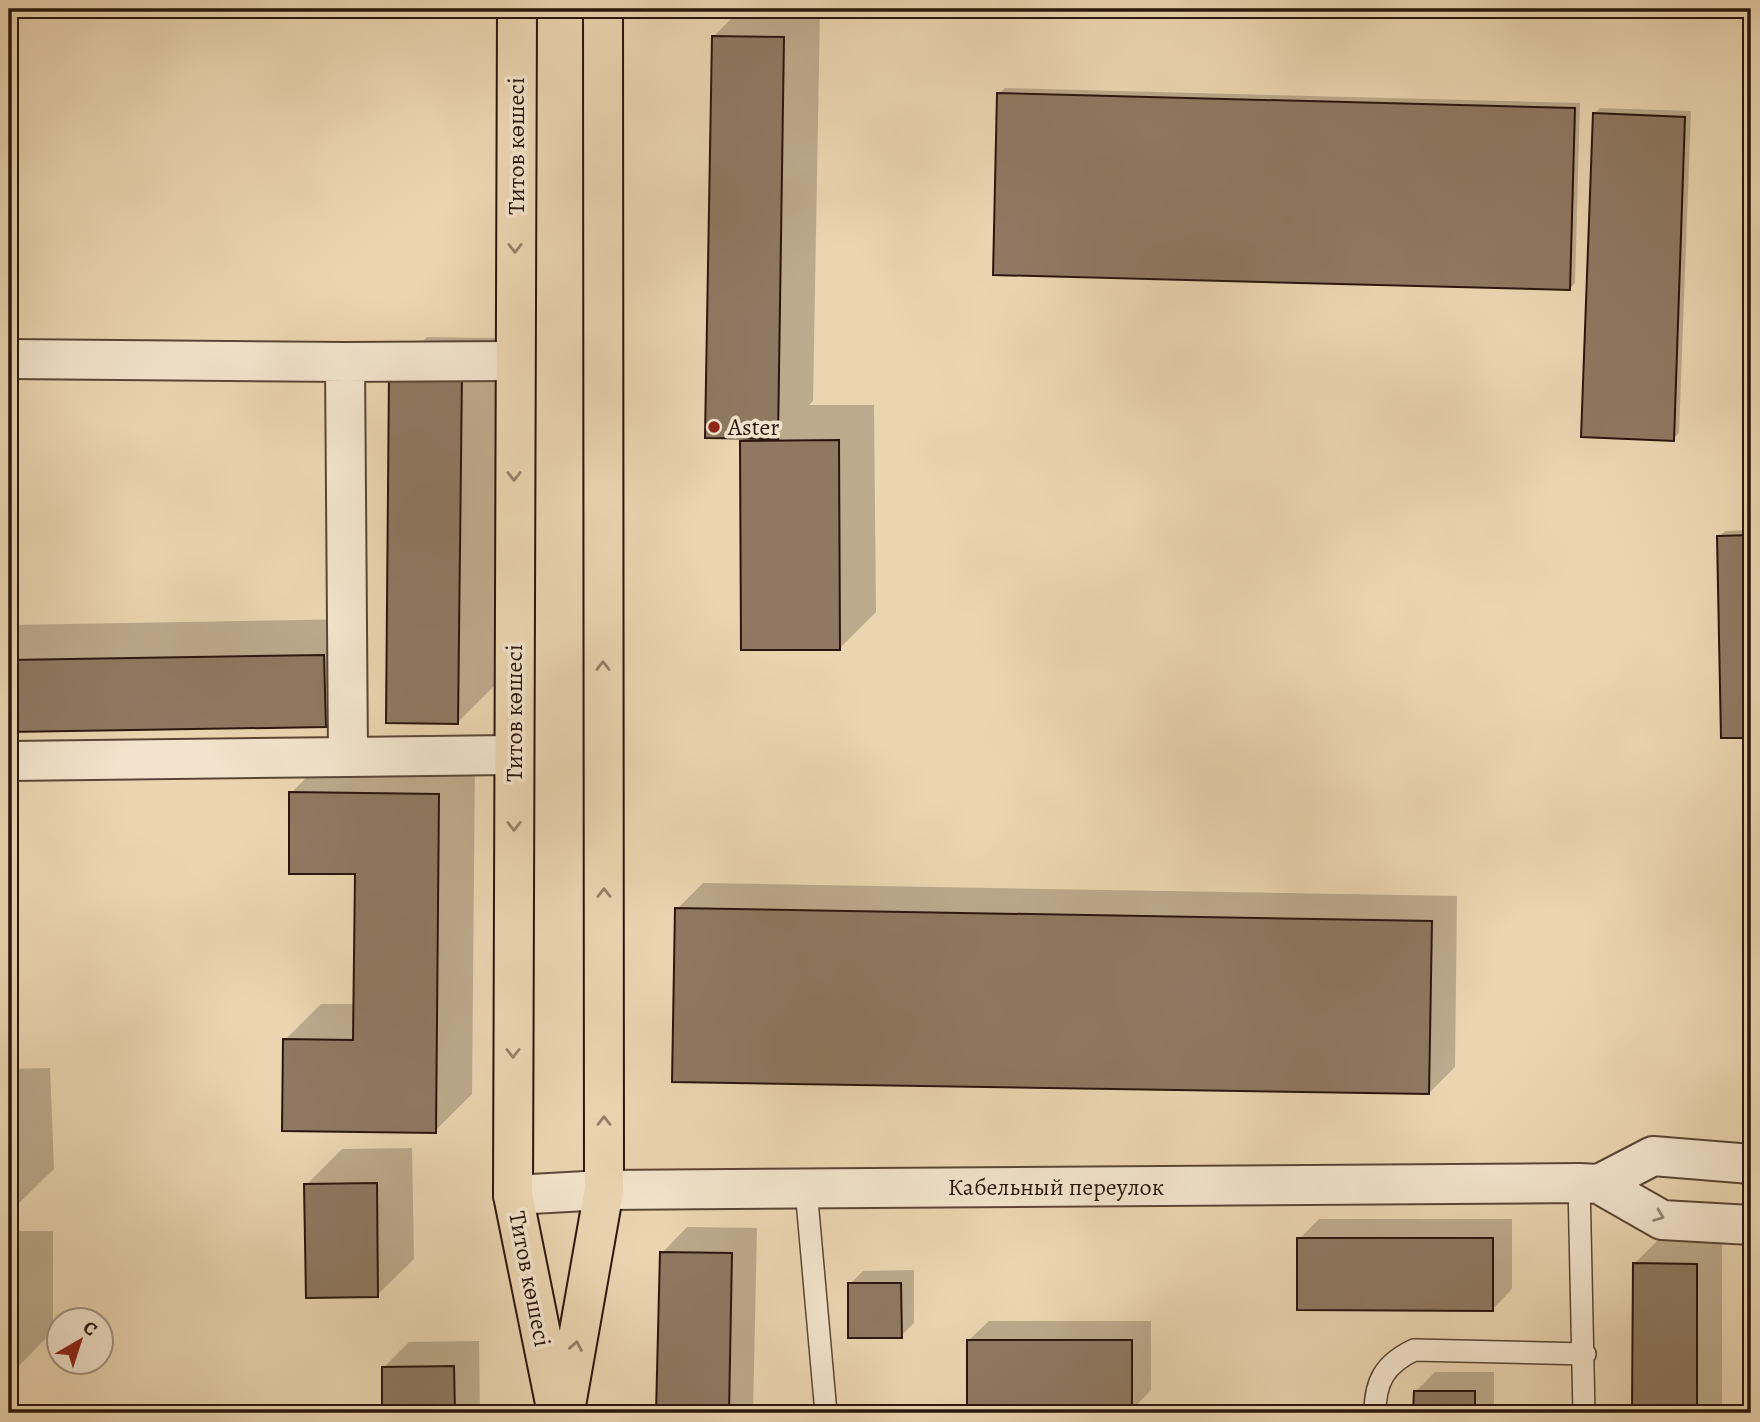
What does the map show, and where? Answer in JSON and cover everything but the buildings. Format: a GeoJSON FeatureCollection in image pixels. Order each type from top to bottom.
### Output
{"type":"FeatureCollection","features":[{"type":"Feature","properties":{"kind":"highway","name":"Титов көшесі"},"geometry":{"type":"LineString","coordinates":[[517,9],[513,1195],[557,1413]]}},
{"type":"Feature","properties":{"kind":"highway","name":"Титов көшесі"},"geometry":{"type":"LineString","coordinates":[[565,1413],[604,1190],[603,9]]}},
{"type":"Feature","properties":{"kind":"street"},"geometry":{"type":"LineString","coordinates":[[9,359],[514,361]]}},
{"type":"Feature","properties":{"kind":"street"},"geometry":{"type":"LineString","coordinates":[[345,362],[348,757]]}},
{"type":"Feature","properties":{"kind":"street"},"geometry":{"type":"LineString","coordinates":[[9,761],[514,755]]}},
{"type":"Feature","properties":{"kind":"street","name":"Кабельный переулок"},"geometry":{"type":"LineString","coordinates":[[513,1195],[604,1190],[1589,1184],[1653,1156],[1751,1164]]}},
{"type":"Feature","properties":{"kind":"street"},"geometry":{"type":"LineString","coordinates":[[1589,1184],[1662,1220],[1751,1225]]}},
{"type":"Feature","properties":{"kind":"lane"},"geometry":{"type":"LineString","coordinates":[[1584,1413],[1589,1184]]}},
{"type":"Feature","properties":{"kind":"lane"},"geometry":{"type":"LineString","coordinates":[[806,1189],[827,1413]]}},
{"type":"Feature","properties":{"kind":"lane"},"geometry":{"type":"LineString","coordinates":[[1375,1413],[1380,1376],[1398,1358],[1414,1350],[1585,1354]]}},
{"type":"Feature","properties":{"kind":"place","name":"Aster"},"geometry":{"type":"Point","coordinates":[714,427]}}]}
